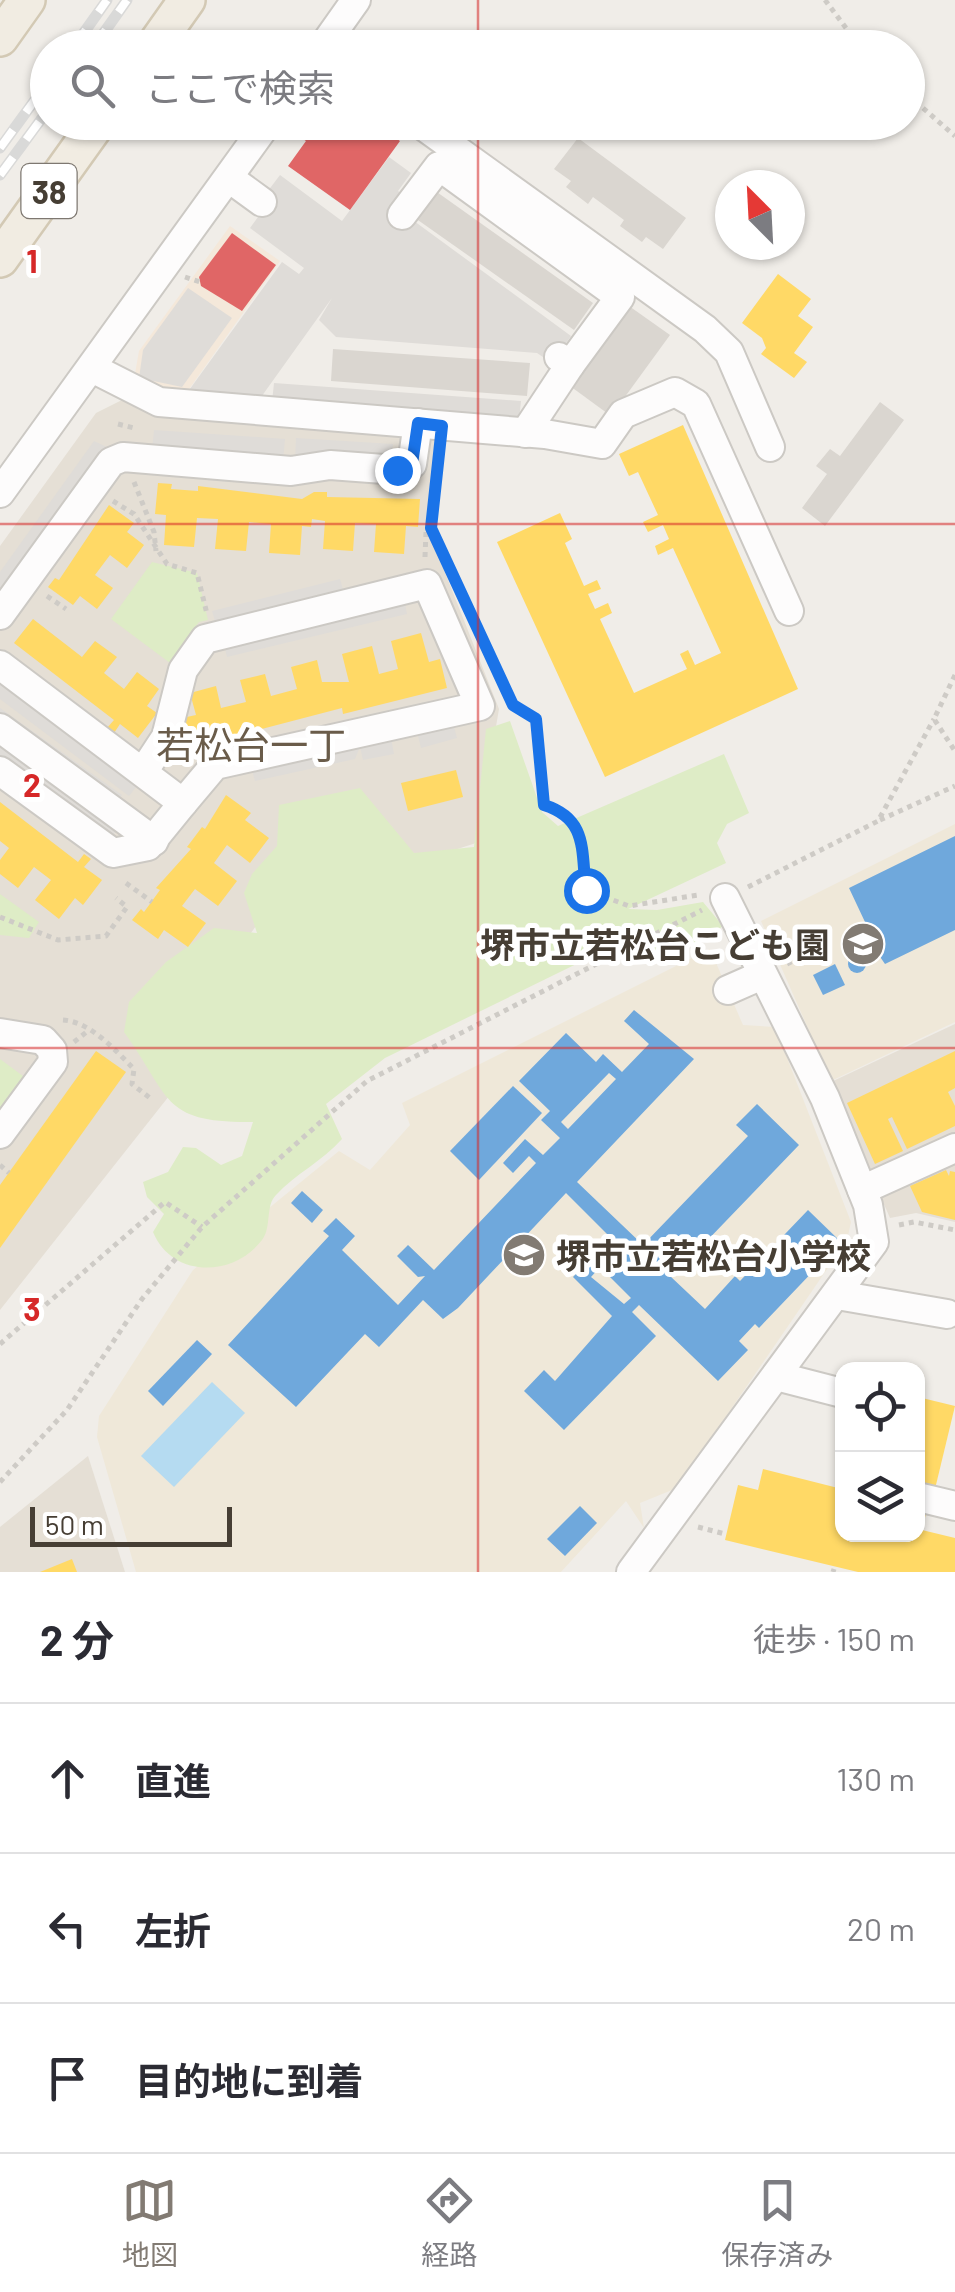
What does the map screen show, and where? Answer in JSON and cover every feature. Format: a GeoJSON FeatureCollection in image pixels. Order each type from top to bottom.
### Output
{"type":"FeatureCollection","features":[{"type":"Feature","properties":{"kind":"main road"},"geometry":{"type":"LineString","coordinates":[[0,38],[27,0]]}},
{"type":"Feature","properties":{"kind":"main road"},"geometry":{"type":"LineString","coordinates":[[166,30],[189,0]]}},
{"type":"Feature","properties":{"kind":"main road","name":"38"},"geometry":{"type":"LineString","coordinates":[[0,259],[85,140]]}},
{"type":"Feature","properties":{"kind":"street"},"geometry":{"type":"LineString","coordinates":[[335,30],[356,0]]}},
{"type":"Feature","properties":{"kind":"street"},"geometry":{"type":"LineString","coordinates":[[0,493],[255,140]]}},
{"type":"Feature","properties":{"kind":"street"},"geometry":{"type":"LineString","coordinates":[[444,140],[709,323],[729,352],[770,447]]}},
{"type":"Feature","properties":{"kind":"street"},"geometry":{"type":"LineString","coordinates":[[402,215],[439,166],[620,297],[564,361],[525,432]]}},
{"type":"Feature","properties":{"kind":"street"},"geometry":{"type":"LineString","coordinates":[[228,178],[262,202]]}},
{"type":"Feature","properties":{"kind":"street"},"geometry":{"type":"LineString","coordinates":[[92,368],[159,402],[221,401],[525,432],[602,444],[623,414],[675,392],[696,404],[788,610]]}},
{"type":"Feature","properties":{"kind":"street"},"geometry":{"type":"LineString","coordinates":[[0,614],[91,498],[111,462],[123,457],[291,471],[330,465],[397,470],[412,464],[430,424]]}},
{"type":"Feature","properties":{"kind":"street"},"geometry":{"type":"LineString","coordinates":[[0,771],[113,854],[132,852],[154,840],[216,765],[480,706],[427,584],[204,639],[183,670],[166,737],[143,772]]}},
{"type":"Feature","properties":{"kind":"street"},"geometry":{"type":"LineString","coordinates":[[0,665],[183,803]]}},
{"type":"Feature","properties":{"kind":"street"},"geometry":{"type":"LineString","coordinates":[[0,728],[154,840]]}},
{"type":"Feature","properties":{"kind":"street"},"geometry":{"type":"LineString","coordinates":[[631,1572],[874,1242],[862,1190],[787,1014],[762,976],[725,898]]}},
{"type":"Feature","properties":{"kind":"street"},"geometry":{"type":"LineString","coordinates":[[728,990],[762,976]]}},
{"type":"Feature","properties":{"kind":"street"},"geometry":{"type":"LineString","coordinates":[[0,1032],[44,1040],[52,1050],[53,1062],[0,1134]]}},
{"type":"Feature","properties":{"kind":"street"},"geometry":{"type":"LineString","coordinates":[[862,1190],[955,1148]]}},
{"type":"Feature","properties":{"kind":"street"},"geometry":{"type":"LineString","coordinates":[[837,1296],[948,1314]]}},
{"type":"Feature","properties":{"kind":"street"},"geometry":{"type":"LineString","coordinates":[[776,1376],[835,1390]]}},
{"type":"Feature","properties":{"kind":"street"},"geometry":{"type":"LineString","coordinates":[[925,1499],[955,1506]]}},
{"type":"Feature","properties":{"kind":"path"},"geometry":{"type":"LineString","coordinates":[[824,0],[848,30]]}},
{"type":"Feature","properties":{"kind":"path"},"geometry":{"type":"LineString","coordinates":[[925,110],[955,136]]}},
{"type":"Feature","properties":{"kind":"path"},"geometry":{"type":"LineString","coordinates":[[185,276],[200,282]]}},
{"type":"Feature","properties":{"kind":"path"},"geometry":{"type":"LineString","coordinates":[[430,424],[431,528],[456,581]]}},
{"type":"Feature","properties":{"kind":"path"},"geometry":{"type":"LineString","coordinates":[[91,498],[116,480],[134,482],[156,551]]}},
{"type":"Feature","properties":{"kind":"path"},"geometry":{"type":"LineString","coordinates":[[91,498],[112,500],[134,514],[167,564],[197,573],[213,637]]}},
{"type":"Feature","properties":{"kind":"path"},"geometry":{"type":"LineString","coordinates":[[425,558],[426,532],[431,528]]}},
{"type":"Feature","properties":{"kind":"path"},"geometry":{"type":"LineString","coordinates":[[496,670],[513,705],[536,719],[544,805],[567,812],[578,827],[586,890],[629,906],[696,894],[725,898]]}},
{"type":"Feature","properties":{"kind":"path"},"geometry":{"type":"LineString","coordinates":[[878,820],[955,675]]}},
{"type":"Feature","properties":{"kind":"path"},"geometry":{"type":"LineString","coordinates":[[934,719],[955,751]]}},
{"type":"Feature","properties":{"kind":"path"},"geometry":{"type":"LineString","coordinates":[[0,1482],[66,1410],[142,1300],[202,1227],[367,1081],[725,898],[816,856],[878,820],[955,786]]}},
{"type":"Feature","properties":{"kind":"path"},"geometry":{"type":"LineString","coordinates":[[126,884],[152,902]]}},
{"type":"Feature","properties":{"kind":"path"},"geometry":{"type":"LineString","coordinates":[[0,916],[58,940],[106,936],[127,907],[116,898]]}},
{"type":"Feature","properties":{"kind":"path"},"geometry":{"type":"LineString","coordinates":[[58,1020],[77,1021],[114,1050],[134,1069],[132,1084],[150,1098]]}},
{"type":"Feature","properties":{"kind":"path"},"geometry":{"type":"LineString","coordinates":[[0,1166],[8,1173]]}},
{"type":"Feature","properties":{"kind":"path"},"geometry":{"type":"LineString","coordinates":[[0,1344],[165,1202],[202,1227]]}},
{"type":"Feature","properties":{"kind":"path"},"geometry":{"type":"LineString","coordinates":[[874,1232],[914,1222],[955,1230]]}},
{"type":"Feature","properties":{"kind":"shaded area"},"geometry":{"type":"Polygon","coordinates":[[[389,157],[411,173],[398,191],[407,198],[399,210],[571,336],[552,363],[537,353],[336,337],[319,320],[332,298],[259,400],[187,393],[282,262],[299,274],[304,268],[250,228],[261,213],[255,208],[280,175],[342,221],[389,157]]]}},
{"type":"Feature","properties":{"kind":"shaded area"},"geometry":{"type":"Polygon","coordinates":[[[230,226],[280,261],[187,392],[159,390],[134,379],[139,351],[230,226]]]}},
{"type":"Feature","properties":{"kind":"shaded area"},"geometry":{"type":"Polygon","coordinates":[[[188,288],[232,318],[182,387],[139,378],[143,350],[188,288]]]}},
{"type":"Feature","properties":{"kind":"shaded area"},"geometry":{"type":"Polygon","coordinates":[[[274,383],[521,401],[519,421],[272,402],[274,383]]]}},
{"type":"Feature","properties":{"kind":"shaded area"},"geometry":{"type":"Polygon","coordinates":[[[122,400],[160,416],[435,439],[429,532],[499,709],[476,843],[414,863],[347,803],[216,980],[188,1072],[0,1310],[0,546],[96,413],[122,400]]]}},
{"type":"Feature","properties":{"kind":"shaded area"},"geometry":{"type":"Polygon","coordinates":[[[154,430],[285,439],[283,461],[152,450],[154,430]]]}},
{"type":"Feature","properties":{"kind":"shaded area"},"geometry":{"type":"Polygon","coordinates":[[[296,438],[393,444],[391,462],[295,461],[296,438]]]}},
{"type":"Feature","properties":{"kind":"shaded area"},"geometry":{"type":"Polygon","coordinates":[[[94,441],[109,448],[0,601],[0,572],[94,441]]]}},
{"type":"Feature","properties":{"kind":"shaded area"},"geometry":{"type":"Polygon","coordinates":[[[340,579],[344,593],[217,628],[212,611],[340,579]]]}},
{"type":"Feature","properties":{"kind":"shaded area"},"geometry":{"type":"Polygon","coordinates":[[[404,599],[407,614],[227,657],[223,641],[404,599]]]}},
{"type":"Feature","properties":{"kind":"shaded area"},"geometry":{"type":"Polygon","coordinates":[[[0,676],[140,782],[129,796],[0,699],[0,676]]]}},
{"type":"Feature","properties":{"kind":"shaded area"},"geometry":{"type":"Polygon","coordinates":[[[0,708],[122,795],[116,803],[0,720],[0,708]]]}},
{"type":"Feature","properties":{"kind":"shaded area"},"geometry":{"type":"Polygon","coordinates":[[[453,723],[457,738],[421,748],[417,732],[453,723]]]}},
{"type":"Feature","properties":{"kind":"shaded area"},"geometry":{"type":"Polygon","coordinates":[[[391,738],[394,754],[363,760],[360,747],[355,759],[255,781],[251,767],[391,738]]]}},
{"type":"Feature","properties":{"kind":"shaded area"},"geometry":{"type":"Polygon","coordinates":[[[0,740],[119,827],[109,841],[0,760],[0,740]]]}},
{"type":"Feature","properties":{"kind":"shaded area","name":"堺市立若松台こども園"},"geometry":{"type":"Polygon","coordinates":[[[955,824],[955,1022],[831,1081],[761,921],[955,824]]]}},
{"type":"Feature","properties":{"kind":"shaded area","name":"堺市立若松台小学校"},"geometry":{"type":"Polygon","coordinates":[[[710,949],[743,1025],[775,1027],[851,1222],[847,1240],[677,1488],[640,1503],[644,1528],[626,1501],[561,1572],[136,1572],[97,1437],[99,1416],[193,1270],[339,1151],[370,1170],[410,1125],[402,1103],[710,949]]]}},
{"type":"Feature","properties":{"kind":"shaded area"},"geometry":{"type":"Polygon","coordinates":[[[955,1024],[955,1222],[916,1213],[890,1218],[831,1082],[955,1024]]]}},
{"type":"Feature","properties":{"kind":"shaded area"},"geometry":{"type":"Polygon","coordinates":[[[88,1456],[125,1572],[0,1572],[0,1527],[88,1456]]]}},
{"type":"Feature","properties":{"kind":"green space"},"geometry":{"type":"Polygon","coordinates":[[[152,562],[197,573],[208,620],[199,622],[170,663],[111,619],[152,562]]]}},
{"type":"Feature","properties":{"kind":"green space"},"geometry":{"type":"Polygon","coordinates":[[[510,721],[542,812],[558,826],[724,754],[749,813],[727,824],[717,843],[726,863],[628,909],[657,910],[703,902],[723,926],[703,941],[650,959],[607,949],[385,1058],[326,1104],[342,1139],[276,1195],[265,1235],[250,1252],[235,1261],[204,1268],[174,1258],[153,1232],[164,1214],[147,1197],[143,1182],[168,1172],[183,1147],[196,1148],[221,1165],[242,1156],[253,1122],[201,1118],[172,1102],[124,1032],[129,1002],[166,962],[214,928],[257,933],[244,893],[252,874],[277,846],[279,805],[360,788],[414,853],[474,847],[486,729],[510,721]]]}},
{"type":"Feature","properties":{"kind":"green space"},"geometry":{"type":"Polygon","coordinates":[[[0,894],[39,922],[29,938],[0,935],[0,894]]]}},
{"type":"Feature","properties":{"kind":"green space"},"geometry":{"type":"Polygon","coordinates":[[[0,1059],[27,1079],[0,1116],[0,1059]]]}},
{"type":"Feature","properties":{"kind":"water"},"geometry":{"type":"Polygon","coordinates":[[[212,1382],[245,1413],[174,1487],[141,1456],[212,1382]]]}},
{"type":"Feature","properties":{"kind":"building: 住宅"},"geometry":{"type":"Polygon","coordinates":[[[778,274],[811,299],[798,316],[813,327],[794,353],[807,362],[794,378],[761,354],[766,348],[762,338],[742,323],[778,274]]]}},
{"type":"Feature","properties":{"kind":"building: 住宅"},"geometry":{"type":"Polygon","coordinates":[[[683,425],[798,689],[605,777],[497,542],[560,513],[572,539],[565,543],[584,586],[597,580],[601,589],[588,594],[595,609],[608,603],[612,613],[600,619],[634,693],[687,669],[680,654],[688,650],[695,665],[721,653],[673,548],[658,555],[655,546],[669,539],[663,525],[648,532],[643,522],[658,515],[638,472],[629,476],[619,454],[683,425]]]}},
{"type":"Feature","properties":{"kind":"building: 住宅"},"geometry":{"type":"Polygon","coordinates":[[[158,483],[172,484],[171,489],[198,491],[198,486],[302,499],[314,492],[327,492],[327,497],[420,499],[418,527],[406,526],[404,554],[374,552],[376,524],[355,523],[353,551],[323,549],[325,521],[312,519],[311,527],[302,526],[300,555],[269,553],[271,524],[249,522],[246,551],[215,549],[218,519],[197,518],[194,547],[164,545],[166,515],[155,514],[158,483]]]}},
{"type":"Feature","properties":{"kind":"building: 住宅"},"geometry":{"type":"Polygon","coordinates":[[[109,505],[134,523],[127,532],[144,545],[127,568],[110,555],[95,575],[113,588],[97,609],[80,596],[73,605],[48,587],[55,578],[59,580],[109,505]]]}},
{"type":"Feature","properties":{"kind":"building: 住宅"},"geometry":{"type":"Polygon","coordinates":[[[33,619],[82,657],[95,641],[117,657],[104,673],[124,689],[137,672],[159,689],[147,706],[157,713],[138,738],[120,724],[114,733],[107,728],[114,720],[14,643],[33,619]]]}},
{"type":"Feature","properties":{"kind":"building: 住宅"},"geometry":{"type":"Polygon","coordinates":[[[421,633],[429,662],[440,659],[447,688],[343,714],[342,708],[219,740],[221,750],[214,752],[211,741],[190,747],[182,718],[196,715],[190,693],[216,686],[221,708],[246,702],[240,680],[265,674],[271,696],[297,689],[291,667],[317,660],[322,682],[349,682],[342,654],[372,646],[379,674],[398,669],[391,641],[421,633]]]}},
{"type":"Feature","properties":{"kind":"building: 住宅"},"geometry":{"type":"Polygon","coordinates":[[[456,770],[463,797],[408,811],[401,783],[456,770]]]}},
{"type":"Feature","properties":{"kind":"building: 住宅"},"geometry":{"type":"Polygon","coordinates":[[[226,795],[251,813],[245,820],[269,838],[250,863],[227,845],[214,863],[237,881],[218,906],[195,889],[182,906],[206,923],[188,947],[164,930],[158,939],[132,920],[141,909],[144,912],[160,890],[156,888],[191,849],[187,847],[202,827],[205,829],[226,795]]]}},
{"type":"Feature","properties":{"kind":"building: 住宅"},"geometry":{"type":"Polygon","coordinates":[[[0,802],[78,862],[84,854],[91,859],[84,867],[102,880],[83,905],[75,898],[59,919],[35,900],[51,880],[34,867],[18,888],[0,874],[0,860],[9,848],[0,841],[0,802]]]}},
{"type":"Feature","properties":{"kind":"building: 住宅"},"geometry":{"type":"Polygon","coordinates":[[[96,1051],[126,1072],[0,1248],[0,1185],[96,1051]]]}},
{"type":"Feature","properties":{"kind":"building: 住宅"},"geometry":{"type":"Polygon","coordinates":[[[955,1051],[955,1088],[948,1092],[955,1106],[955,1126],[907,1149],[892,1117],[888,1119],[903,1151],[875,1164],[847,1103],[955,1051]]]}},
{"type":"Feature","properties":{"kind":"building: 住宅"},"geometry":{"type":"Polygon","coordinates":[[[946,1170],[949,1176],[950,1171],[955,1172],[955,1220],[922,1212],[910,1186],[946,1170]]]}},
{"type":"Feature","properties":{"kind":"building: 住宅"},"geometry":{"type":"Polygon","coordinates":[[[925,1399],[955,1406],[935,1489],[925,1487],[925,1399]]]}},
{"type":"Feature","properties":{"kind":"building: 住宅"},"geometry":{"type":"Polygon","coordinates":[[[763,1469],[835,1487],[835,1542],[925,1542],[925,1531],[955,1538],[955,1572],[858,1572],[725,1540],[738,1485],[758,1490],[763,1469]]]}},
{"type":"Feature","properties":{"kind":"building: 住宅"},"geometry":{"type":"Polygon","coordinates":[[[72,1559],[77,1572],[40,1572],[72,1559]]]}},
{"type":"Feature","properties":{"kind":"building: 商業"},"geometry":{"type":"Polygon","coordinates":[[[306,141],[400,141],[350,210],[288,166],[306,141]]]}},
{"type":"Feature","properties":{"kind":"building: 商業"},"geometry":{"type":"Polygon","coordinates":[[[232,233],[276,265],[242,311],[201,286],[199,277],[232,233]]]}},
{"type":"Feature","properties":{"kind":"building: 教育"},"geometry":{"type":"Polygon","coordinates":[[[955,836],[955,930],[885,964],[858,925],[865,922],[849,888],[955,836]]]}},
{"type":"Feature","properties":{"kind":"building: 教育"},"geometry":{"type":"Polygon","coordinates":[[[857,955],[864,957],[864,971],[857,973],[850,971],[848,964],[850,957],[857,955]]]}},
{"type":"Feature","properties":{"kind":"building: 教育"},"geometry":{"type":"Polygon","coordinates":[[[835,964],[845,985],[823,995],[813,975],[835,964]]]}},
{"type":"Feature","properties":{"kind":"building: 教育"},"geometry":{"type":"Polygon","coordinates":[[[634,1010],[694,1059],[577,1182],[643,1245],[748,1136],[736,1125],[757,1104],[799,1145],[674,1275],[652,1259],[705,1309],[735,1276],[740,1281],[808,1210],[841,1242],[759,1328],[755,1324],[739,1341],[748,1350],[718,1381],[639,1305],[632,1312],[656,1336],[564,1430],[524,1391],[544,1370],[555,1381],[612,1316],[573,1277],[611,1238],[566,1193],[458,1308],[443,1319],[423,1300],[379,1347],[365,1334],[296,1407],[228,1345],[329,1236],[323,1231],[336,1218],[355,1236],[342,1250],[398,1305],[425,1276],[418,1277],[397,1256],[408,1245],[434,1270],[536,1163],[529,1156],[513,1173],[503,1163],[525,1139],[543,1155],[560,1138],[541,1120],[550,1111],[519,1081],[566,1033],[596,1062],[603,1054],[622,1072],[649,1044],[624,1021],[634,1010]],[[609,1073],[561,1122],[568,1129],[616,1079],[609,1073]],[[600,1267],[591,1277],[624,1304],[631,1298],[600,1267]]]}},
{"type":"Feature","properties":{"kind":"building: 教育"},"geometry":{"type":"Polygon","coordinates":[[[513,1086],[542,1113],[479,1180],[450,1151],[513,1086]]]}},
{"type":"Feature","properties":{"kind":"building: 教育"},"geometry":{"type":"Polygon","coordinates":[[[302,1191],[323,1210],[312,1223],[291,1203],[302,1191]]]}},
{"type":"Feature","properties":{"kind":"building: 教育"},"geometry":{"type":"Polygon","coordinates":[[[197,1340],[212,1354],[163,1406],[148,1391],[197,1340]]]}},
{"type":"Feature","properties":{"kind":"building: 教育"},"geometry":{"type":"Polygon","coordinates":[[[580,1506],[597,1523],[565,1556],[547,1539],[580,1506]]]}},
{"type":"Feature","properties":{"kind":"building: その他"},"geometry":{"type":"Polygon","coordinates":[[[576,140],[581,140],[686,218],[663,249],[646,237],[642,242],[620,226],[624,220],[593,197],[588,204],[566,187],[571,181],[554,169],[576,140]]]}},
{"type":"Feature","properties":{"kind":"building: その他"},"geometry":{"type":"Polygon","coordinates":[[[434,190],[593,303],[574,330],[415,218],[434,190]]]}},
{"type":"Feature","properties":{"kind":"building: その他"},"geometry":{"type":"Polygon","coordinates":[[[629,306],[670,335],[611,416],[570,386],[629,306]]]}},
{"type":"Feature","properties":{"kind":"building: その他"},"geometry":{"type":"Polygon","coordinates":[[[333,349],[530,363],[527,396],[331,381],[333,349]]]}},
{"type":"Feature","properties":{"kind":"building: その他"},"geometry":{"type":"Polygon","coordinates":[[[880,402],[904,420],[825,526],[802,508],[827,474],[816,466],[830,449],[840,456],[880,402]]]}},
{"type":"Feature","properties":{"kind":"railway"},"geometry":{"type":"LineString","coordinates":[[86,30],[107,0]]}},
{"type":"Feature","properties":{"kind":"railway"},"geometry":{"type":"LineString","coordinates":[[106,30],[127,0]]}},
{"type":"Feature","properties":{"kind":"railway"},"geometry":{"type":"LineString","coordinates":[[0,148],[30,107]]}},
{"type":"Feature","properties":{"kind":"railway"},"geometry":{"type":"LineString","coordinates":[[0,175],[30,134]]}},
{"type":"Feature","properties":{"kind":"place","name":"堺市立若松台こども園"},"geometry":{"type":"Point","coordinates":[863,944]}},
{"type":"Feature","properties":{"kind":"place","name":"堺市立若松台小学校"},"geometry":{"type":"Point","coordinates":[524,1255]}},
{"type":"Feature","properties":{"kind":"district","name":"若松台一丁"},"geometry":{"type":"Point","coordinates":[251,744]}},
{"type":"Feature","properties":{"kind":"route"},"geometry":{"type":"LineString","coordinates":[[397,470],[412,464],[418,423],[442,426],[431,528],[513,705],[536,719],[544,805],[567,812],[578,827],[586,890]]}}]}
